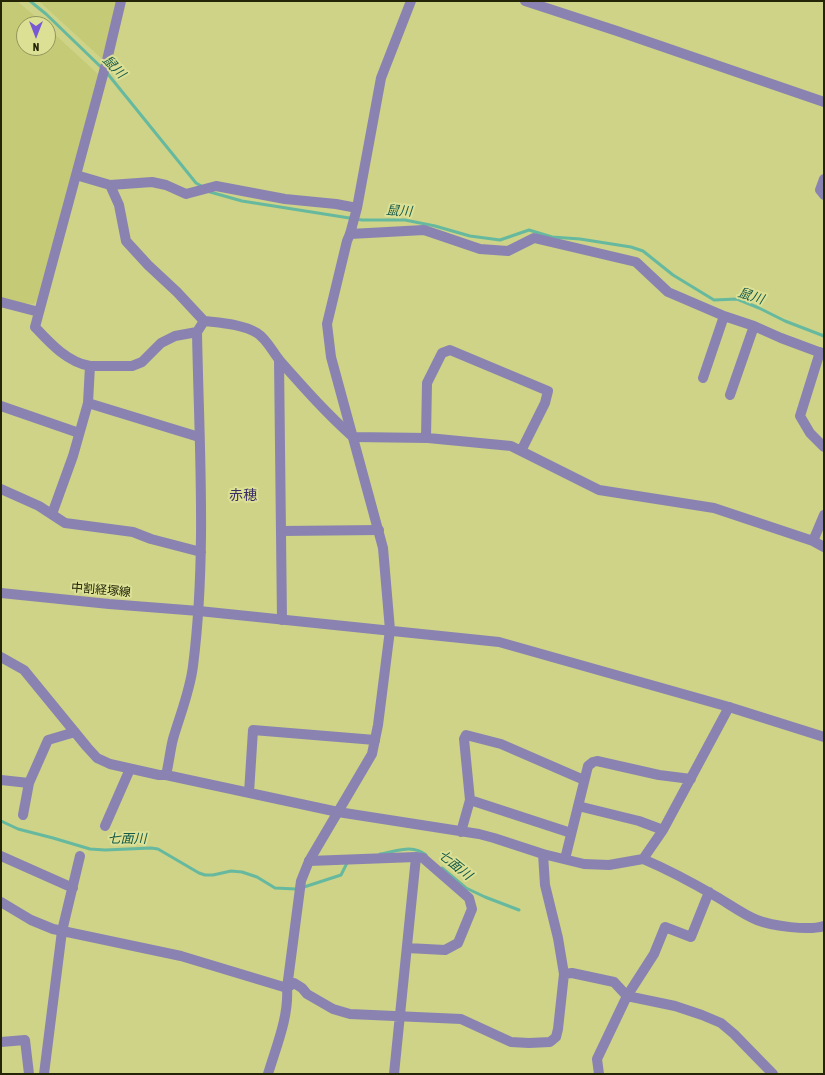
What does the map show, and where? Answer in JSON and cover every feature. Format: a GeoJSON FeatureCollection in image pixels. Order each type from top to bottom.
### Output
{"type":"FeatureCollection","features":[{"type":"Feature","properties":{"kind":"street"},"geometry":{"type":"LineString","coordinates":[[122,1],[35,327],[65,355],[83,365],[90,366],[132,366],[142,362],[161,343],[175,336],[197,332]]}},
{"type":"Feature","properties":{"kind":"street"},"geometry":{"type":"LineString","coordinates":[[268,1074],[288,999],[287,988],[301,881],[309,861],[372,754],[384,685],[390,630],[383,548],[331,357],[327,324],[356,210],[381,78],[411,1]]}},
{"type":"Feature","properties":{"kind":"street"},"geometry":{"type":"LineString","coordinates":[[525,1],[625,33],[824,102]]}},
{"type":"Feature","properties":{"kind":"street"},"geometry":{"type":"LineString","coordinates":[[76,175],[110,186],[152,182],[166,185],[186,194],[216,186],[285,199],[336,204],[356,210]]}},
{"type":"Feature","properties":{"kind":"street"},"geometry":{"type":"LineString","coordinates":[[824,178],[820,190],[824,195]]}},
{"type":"Feature","properties":{"kind":"street"},"geometry":{"type":"LineString","coordinates":[[110,186],[119,205],[126,241],[148,265],[204,321],[236,326],[256,332],[261,336],[279,360],[337,423],[353,437],[426,438],[510,446],[599,490],[714,508],[824,546]]}},
{"type":"Feature","properties":{"kind":"street"},"geometry":{"type":"LineString","coordinates":[[351,230],[424,230],[480,249],[508,251],[534,238],[636,262],[668,292],[724,316],[754,326],[780,338],[822,353],[800,416],[810,433],[824,447]]}},
{"type":"Feature","properties":{"kind":"street"},"geometry":{"type":"LineString","coordinates":[[1,302],[39,312]]}},
{"type":"Feature","properties":{"kind":"street"},"geometry":{"type":"LineString","coordinates":[[703,378],[724,316]]}},
{"type":"Feature","properties":{"kind":"street"},"geometry":{"type":"LineString","coordinates":[[166,775],[173,740],[189,689],[199,611],[202,514],[197,332],[204,321]]}},
{"type":"Feature","properties":{"kind":"street"},"geometry":{"type":"LineString","coordinates":[[730,395],[754,326]]}},
{"type":"Feature","properties":{"kind":"street"},"geometry":{"type":"LineString","coordinates":[[426,438],[427,383],[442,353],[450,350],[548,391],[546,403],[521,451]]}},
{"type":"Feature","properties":{"kind":"street"},"geometry":{"type":"LineString","coordinates":[[279,360],[282,620]]}},
{"type":"Feature","properties":{"kind":"street"},"geometry":{"type":"LineString","coordinates":[[52,514],[73,456],[88,403],[90,366]]}},
{"type":"Feature","properties":{"kind":"street"},"geometry":{"type":"LineString","coordinates":[[88,403],[199,437]]}},
{"type":"Feature","properties":{"kind":"street"},"geometry":{"type":"LineString","coordinates":[[1,406],[79,433]]}},
{"type":"Feature","properties":{"kind":"street"},"geometry":{"type":"LineString","coordinates":[[1,489],[39,506],[65,523],[133,532],[151,539],[201,552]]}},
{"type":"Feature","properties":{"kind":"street"},"geometry":{"type":"LineString","coordinates":[[813,541],[824,515]]}},
{"type":"Feature","properties":{"kind":"street"},"geometry":{"type":"LineString","coordinates":[[282,531],[378,530]]}},
{"type":"Feature","properties":{"kind":"street","name":"中割経塚線"},"geometry":{"type":"LineString","coordinates":[[1,593],[199,611],[499,642],[730,707],[824,737]]}},
{"type":"Feature","properties":{"kind":"street"},"geometry":{"type":"LineString","coordinates":[[1,657],[24,670],[97,758],[110,764],[338,812],[494,838],[543,854],[584,864],[609,865],[644,859],[709,892],[757,920],[802,928],[824,926]]}},
{"type":"Feature","properties":{"kind":"street"},"geometry":{"type":"LineString","coordinates":[[644,859],[663,830],[730,707]]}},
{"type":"Feature","properties":{"kind":"street"},"geometry":{"type":"LineString","coordinates":[[249,793],[253,730],[375,740]]}},
{"type":"Feature","properties":{"kind":"street"},"geometry":{"type":"LineString","coordinates":[[23,815],[29,782],[48,740],[75,732]]}},
{"type":"Feature","properties":{"kind":"street"},"geometry":{"type":"LineString","coordinates":[[461,832],[470,800],[464,739],[466,735],[501,744],[584,780]]}},
{"type":"Feature","properties":{"kind":"street"},"geometry":{"type":"LineString","coordinates":[[565,859],[584,780],[588,766],[592,762],[597,761],[659,775],[691,778]]}},
{"type":"Feature","properties":{"kind":"street"},"geometry":{"type":"LineString","coordinates":[[105,826],[130,769]]}},
{"type":"Feature","properties":{"kind":"street"},"geometry":{"type":"LineString","coordinates":[[1,780],[29,782]]}},
{"type":"Feature","properties":{"kind":"street"},"geometry":{"type":"LineString","coordinates":[[470,800],[572,833]]}},
{"type":"Feature","properties":{"kind":"street"},"geometry":{"type":"LineString","coordinates":[[578,806],[639,821],[663,830]]}},
{"type":"Feature","properties":{"kind":"street"},"geometry":{"type":"LineString","coordinates":[[287,988],[294,983],[302,988],[307,994],[340,1012],[350,1014],[461,1020],[511,1042],[550,1042],[556,1037],[558,1029],[564,974],[558,938],[545,885],[543,854]]}},
{"type":"Feature","properties":{"kind":"street"},"geometry":{"type":"LineString","coordinates":[[1,856],[73,888]]}},
{"type":"Feature","properties":{"kind":"street"},"geometry":{"type":"LineString","coordinates":[[44,1074],[62,931],[80,856]]}},
{"type":"Feature","properties":{"kind":"street"},"geometry":{"type":"LineString","coordinates":[[309,861],[416,857],[424,858],[469,898],[472,909],[458,943],[445,950],[407,948]]}},
{"type":"Feature","properties":{"kind":"street"},"geometry":{"type":"LineString","coordinates":[[394,1074],[401,1017],[416,857]]}},
{"type":"Feature","properties":{"kind":"street"},"geometry":{"type":"LineString","coordinates":[[599,1074],[597,1060],[628,996],[654,954],[665,927],[691,937],[709,892]]}},
{"type":"Feature","properties":{"kind":"street"},"geometry":{"type":"LineString","coordinates":[[1,902],[31,920],[62,931],[180,956],[287,988]]}},
{"type":"Feature","properties":{"kind":"street"},"geometry":{"type":"LineString","coordinates":[[564,974],[572,973],[614,982],[628,996],[675,1006],[702,1014],[721,1022],[772,1074]]}},
{"type":"Feature","properties":{"kind":"street"},"geometry":{"type":"LineString","coordinates":[[1,1042],[25,1040],[29,1074]]}},
{"type":"Feature","properties":{"kind":"shaded area"},"geometry":{"type":"Polygon","coordinates":[[[1,1],[17,1],[35,16],[16,16],[16,56],[56,56],[56,35],[99,75],[41,295],[34,304],[20,303],[1,298],[1,1]]]}},
{"type":"Feature","properties":{"kind":"shaded area"},"geometry":{"type":"Polygon","coordinates":[[[39,1],[117,1],[102,59],[39,1]]]}},
{"type":"Feature","properties":{"kind":"waterway","name":"鼠川"},"geometry":{"type":"LineString","coordinates":[[30,1],[46,14],[103,69]]}},
{"type":"Feature","properties":{"kind":"waterway","name":"鼠川"},"geometry":{"type":"LineString","coordinates":[[107,73],[196,183],[203,187]]}},
{"type":"Feature","properties":{"kind":"waterway","name":"鼠川"},"geometry":{"type":"LineString","coordinates":[[210,192],[242,201],[362,220],[405,220],[435,226],[470,236],[500,240],[529,230],[552,237],[580,239],[631,247],[643,251],[673,275],[714,300],[737,299],[785,321],[824,336]]}},
{"type":"Feature","properties":{"kind":"waterway","name":"七面川"},"geometry":{"type":"LineString","coordinates":[[1,821],[18,829],[90,849],[158,849],[205,875],[213,875],[231,871],[242,872],[257,877],[275,888],[296,889]]}},
{"type":"Feature","properties":{"kind":"waterway","name":"七面川"},"geometry":{"type":"LineString","coordinates":[[380,854],[409,849],[421,851],[426,855]]}},
{"type":"Feature","properties":{"kind":"waterway","name":"七面川"},"geometry":{"type":"LineString","coordinates":[[304,887],[341,875],[347,863]]}},
{"type":"Feature","properties":{"kind":"waterway","name":"七面川"},"geometry":{"type":"LineString","coordinates":[[442,868],[466,888],[519,910]]}},
{"type":"Feature","properties":{"kind":"district","name":"赤穂"},"geometry":{"type":"Point","coordinates":[243,496]}}]}
